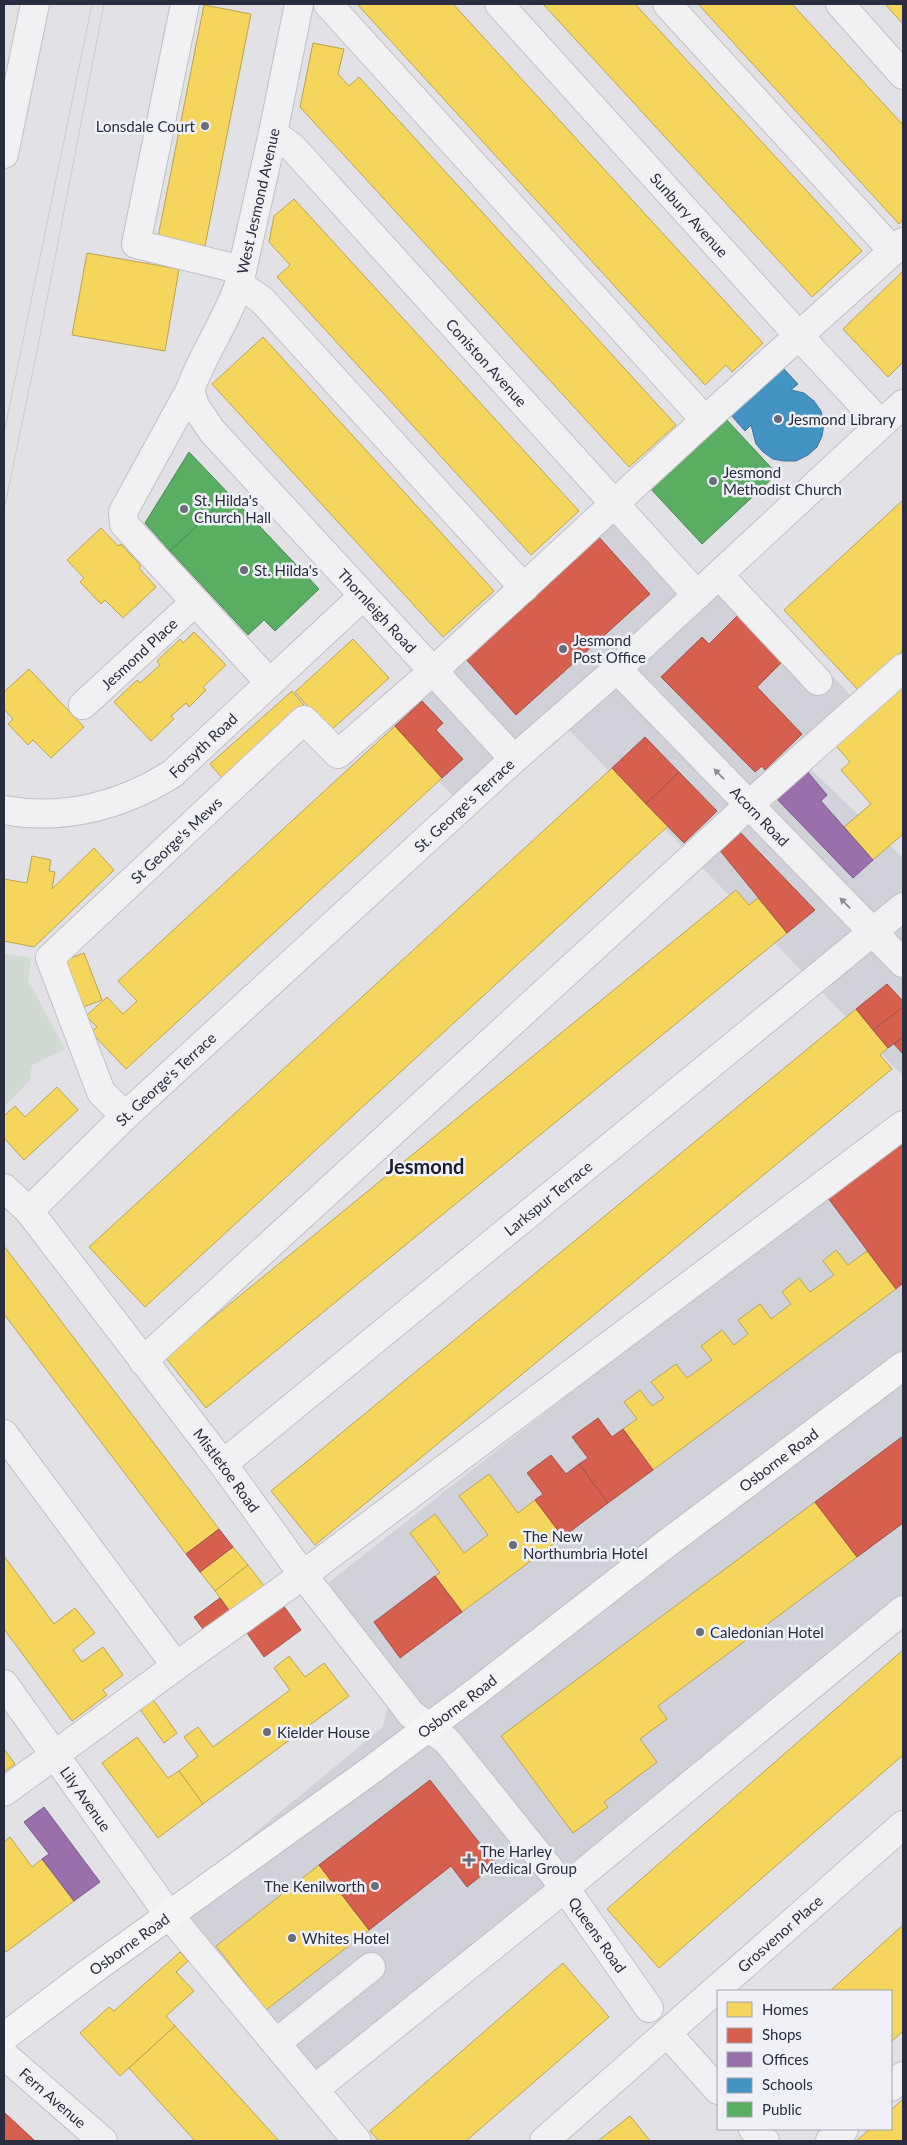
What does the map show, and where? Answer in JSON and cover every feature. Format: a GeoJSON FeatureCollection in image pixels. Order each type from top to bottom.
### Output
{"type":"FeatureCollection","features":[{"type":"Feature","properties":{"kind":"main road","name":"Osborne Road"},"geometry":{"type":"LineString","coordinates":[[4,2037],[498,1676],[666,1544],[903,1366]]}},
{"type":"Feature","properties":{"kind":"street"},"geometry":{"type":"LineString","coordinates":[[4,154],[15,48],[35,4]]}},
{"type":"Feature","properties":{"kind":"street"},"geometry":{"type":"LineString","coordinates":[[185,4],[136,244],[240,277],[524,588]]}},
{"type":"Feature","properties":{"kind":"street","name":"West Jesmond Avenue"},"geometry":{"type":"LineString","coordinates":[[270,683],[124,524],[123,512],[190,390],[196,374],[234,301],[273,133],[299,4]]}},
{"type":"Feature","properties":{"kind":"street"},"geometry":{"type":"LineString","coordinates":[[328,4],[705,420]]}},
{"type":"Feature","properties":{"kind":"street","name":"Sunbury Avenue"},"geometry":{"type":"LineString","coordinates":[[499,4],[799,336],[882,424]]}},
{"type":"Feature","properties":{"kind":"street"},"geometry":{"type":"LineString","coordinates":[[432,672],[705,420],[898,246],[667,4]]}},
{"type":"Feature","properties":{"kind":"street"},"geometry":{"type":"LineString","coordinates":[[840,4],[903,74]]}},
{"type":"Feature","properties":{"kind":"street","name":"Coniston Avenue"},"geometry":{"type":"LineString","coordinates":[[273,133],[293,148],[697,595]]}},
{"type":"Feature","properties":{"kind":"street","name":"Thornleigh Road"},"geometry":{"type":"LineString","coordinates":[[190,390],[195,406],[212,431],[514,760]]}},
{"type":"Feature","properties":{"kind":"street","name":"St. George's Terrace"},"geometry":{"type":"LineString","coordinates":[[29,1211],[125,1116],[514,760],[720,575],[903,404]]}},
{"type":"Feature","properties":{"kind":"street"},"geometry":{"type":"LineString","coordinates":[[720,575],[818,681]]}},
{"type":"Feature","properties":{"kind":"street","name":"Forsyth Road"},"geometry":{"type":"LineString","coordinates":[[4,810],[47,815],[86,810],[120,801],[148,790],[172,774],[363,596]]}},
{"type":"Feature","properties":{"kind":"street","name":"Jesmond Place"},"geometry":{"type":"LineString","coordinates":[[83,705],[195,602]]}},
{"type":"Feature","properties":{"kind":"street"},"geometry":{"type":"LineString","coordinates":[[143,1361],[749,804],[903,668]]}},
{"type":"Feature","properties":{"kind":"street","name":"Acorn Road"},"geometry":{"type":"LineString","coordinates":[[617,669],[903,963]]}},
{"type":"Feature","properties":{"kind":"street","name":"St George's Mews"},"geometry":{"type":"LineString","coordinates":[[125,1116],[101,1092],[50,958],[304,720],[338,754],[432,672]]}},
{"type":"Feature","properties":{"kind":"street","name":"Larkspur Terrace"},"geometry":{"type":"LineString","coordinates":[[223,1464],[874,933],[903,907]]}},
{"type":"Feature","properties":{"kind":"street"},"geometry":{"type":"LineString","coordinates":[[4,1792],[303,1575],[903,1126]]}},
{"type":"Feature","properties":{"kind":"street","name":"Mistletoe Road"},"geometry":{"type":"LineString","coordinates":[[4,1188],[29,1211],[223,1464],[303,1575],[411,1714],[428,1727]]}},
{"type":"Feature","properties":{"kind":"street"},"geometry":{"type":"LineString","coordinates":[[4,1434],[176,1666]]}},
{"type":"Feature","properties":{"kind":"street"},"geometry":{"type":"LineString","coordinates":[[315,2090],[565,1888],[903,1610]]}},
{"type":"Feature","properties":{"kind":"street","name":"Lily Avenue"},"geometry":{"type":"LineString","coordinates":[[4,1684],[169,1915],[357,2141]]}},
{"type":"Feature","properties":{"kind":"street","name":"Queens Road"},"geometry":{"type":"LineString","coordinates":[[428,1727],[447,1741],[565,1888],[648,2008]]}},
{"type":"Feature","properties":{"kind":"street","name":"Grosvenor Place"},"geometry":{"type":"LineString","coordinates":[[717,1990],[903,1825]]}},
{"type":"Feature","properties":{"kind":"street"},"geometry":{"type":"LineString","coordinates":[[276,2043],[371,1967]]}},
{"type":"Feature","properties":{"kind":"street","name":"Grosvenor Place"},"geometry":{"type":"LineString","coordinates":[[544,2141],[717,1990]]}},
{"type":"Feature","properties":{"kind":"street"},"geometry":{"type":"LineString","coordinates":[[668,2034],[717,2089]]}},
{"type":"Feature","properties":{"kind":"street","name":"Fern Avenue"},"geometry":{"type":"LineString","coordinates":[[4,2055],[103,2141]]}},
{"type":"Feature","properties":{"kind":"street"},"geometry":{"type":"LineString","coordinates":[[892,2086],[903,2076]]}},
{"type":"Feature","properties":{"kind":"street"},"geometry":{"type":"LineString","coordinates":[[755,2130],[765,2141]]}},
{"type":"Feature","properties":{"kind":"street"},"geometry":{"type":"LineString","coordinates":[[830,2141],[843,2130]]}},
{"type":"Feature","properties":{"kind":"shaded area"},"geometry":{"type":"Polygon","coordinates":[[[608,519],[693,609],[736,572],[854,699],[795,754],[903,858],[903,1076],[552,712],[454,797],[384,723],[608,519]]]}},
{"type":"Feature","properties":{"kind":"shaded area"},"geometry":{"type":"Polygon","coordinates":[[[4,954],[31,958],[28,980],[65,1049],[32,1065],[30,1080],[4,1107],[4,954]]]}},
{"type":"Feature","properties":{"kind":"shaded area"},"geometry":{"type":"Polygon","coordinates":[[[903,1132],[903,1599],[318,2075],[170,1903],[383,1727],[395,1671],[328,1583],[903,1132]]]}},
{"type":"Feature","properties":{"kind":"building: Homes"},"geometry":{"type":"Polygon","coordinates":[[[357,4],[453,4],[763,343],[732,372],[726,365],[705,385],[357,4]]]}},
{"type":"Feature","properties":{"kind":"building: Homes"},"geometry":{"type":"Polygon","coordinates":[[[543,4],[635,4],[862,251],[812,297],[543,4]]]}},
{"type":"Feature","properties":{"kind":"building: Homes"},"geometry":{"type":"Polygon","coordinates":[[[698,4],[792,4],[903,125],[903,219],[899,224],[698,4]]]}},
{"type":"Feature","properties":{"kind":"building: Homes"},"geometry":{"type":"Polygon","coordinates":[[[885,4],[903,4],[903,24],[885,4]]]}},
{"type":"Feature","properties":{"kind":"building: Homes","name":"Lonsdale Court"},"geometry":{"type":"Polygon","coordinates":[[[204,5],[251,14],[205,246],[158,237],[204,5]]]}},
{"type":"Feature","properties":{"kind":"building: Homes"},"geometry":{"type":"Polygon","coordinates":[[[313,43],[344,49],[338,74],[349,86],[359,77],[676,425],[629,467],[300,107],[313,43]]]}},
{"type":"Feature","properties":{"kind":"building: Homes"},"geometry":{"type":"Polygon","coordinates":[[[294,199],[579,511],[531,555],[277,277],[290,265],[269,242],[274,216],[294,199]]]}},
{"type":"Feature","properties":{"kind":"building: Homes"},"geometry":{"type":"Polygon","coordinates":[[[87,253],[179,269],[165,351],[72,335],[87,253]]]}},
{"type":"Feature","properties":{"kind":"building: Homes"},"geometry":{"type":"Polygon","coordinates":[[[903,271],[903,362],[888,377],[843,329],[903,271]]]}},
{"type":"Feature","properties":{"kind":"building: Homes"},"geometry":{"type":"Polygon","coordinates":[[[263,337],[494,591],[443,637],[212,384],[263,337]]]}},
{"type":"Feature","properties":{"kind":"building: Homes"},"geometry":{"type":"Polygon","coordinates":[[[903,500],[903,650],[859,691],[784,610],[903,500]]]}},
{"type":"Feature","properties":{"kind":"building: Homes"},"geometry":{"type":"Polygon","coordinates":[[[101,528],[118,546],[121,544],[141,566],[139,568],[156,587],[123,618],[105,600],[101,604],[80,582],[84,578],[67,560],[101,528]]]}},
{"type":"Feature","properties":{"kind":"building: Homes"},"geometry":{"type":"Polygon","coordinates":[[[194,632],[226,665],[203,687],[206,690],[189,707],[186,703],[171,716],[174,719],[151,741],[114,702],[137,680],[140,683],[160,665],[157,661],[180,639],[183,643],[194,632]]]}},
{"type":"Feature","properties":{"kind":"building: Homes"},"geometry":{"type":"Polygon","coordinates":[[[353,639],[389,678],[330,731],[295,692],[353,639]]]}},
{"type":"Feature","properties":{"kind":"building: Homes"},"geometry":{"type":"Polygon","coordinates":[[[29,669],[84,727],[51,758],[33,740],[28,745],[8,724],[13,719],[4,709],[4,692],[29,669]]]}},
{"type":"Feature","properties":{"kind":"building: Homes"},"geometry":{"type":"Polygon","coordinates":[[[903,680],[903,834],[873,860],[844,827],[871,804],[841,770],[850,762],[832,741],[903,680]]]}},
{"type":"Feature","properties":{"kind":"building: Homes"},"geometry":{"type":"Polygon","coordinates":[[[292,691],[304,705],[222,778],[210,764],[292,691]]]}},
{"type":"Feature","properties":{"kind":"building: Homes"},"geometry":{"type":"Polygon","coordinates":[[[395,726],[442,778],[126,1069],[91,1032],[97,1027],[86,1016],[107,997],[123,1014],[137,1001],[118,981],[395,726]]]}},
{"type":"Feature","properties":{"kind":"building: Homes"},"geometry":{"type":"Polygon","coordinates":[[[612,768],[668,826],[145,1307],[89,1247],[612,768]]]}},
{"type":"Feature","properties":{"kind":"building: Homes"},"geometry":{"type":"Polygon","coordinates":[[[94,848],[114,870],[34,947],[4,941],[4,879],[27,883],[32,856],[51,860],[49,871],[55,872],[52,889],[94,848]]]}},
{"type":"Feature","properties":{"kind":"building: Homes"},"geometry":{"type":"Polygon","coordinates":[[[736,890],[749,905],[758,898],[787,933],[206,1408],[165,1357],[736,890]]]}},
{"type":"Feature","properties":{"kind":"building: Homes"},"geometry":{"type":"Polygon","coordinates":[[[84,953],[102,1000],[78,1009],[60,962],[84,953]]]}},
{"type":"Feature","properties":{"kind":"building: Homes"},"geometry":{"type":"Polygon","coordinates":[[[856,1009],[888,1048],[880,1055],[892,1069],[315,1545],[271,1491],[856,1009]]]}},
{"type":"Feature","properties":{"kind":"building: Homes"},"geometry":{"type":"Polygon","coordinates":[[[57,1087],[78,1110],[24,1160],[4,1138],[4,1116],[15,1106],[25,1117],[57,1087]]]}},
{"type":"Feature","properties":{"kind":"building: Homes"},"geometry":{"type":"Polygon","coordinates":[[[4,1246],[219,1529],[186,1554],[4,1314],[4,1246]]]}},
{"type":"Feature","properties":{"kind":"building: Homes"},"geometry":{"type":"Polygon","coordinates":[[[836,1250],[848,1265],[867,1251],[896,1289],[653,1470],[623,1429],[637,1419],[624,1402],[640,1390],[652,1406],[664,1398],[651,1382],[676,1364],[687,1378],[712,1360],[701,1346],[722,1330],[734,1345],[748,1334],[738,1320],[760,1304],[771,1319],[791,1304],[782,1292],[799,1278],[810,1292],[834,1275],[823,1261],[836,1250]]]}},
{"type":"Feature","properties":{"kind":"building: Homes","name":"The New Northumbria Hotel"},"geometry":{"type":"Polygon","coordinates":[[[489,1474],[518,1513],[535,1500],[563,1537],[462,1612],[435,1576],[440,1573],[410,1533],[435,1514],[464,1553],[488,1535],[459,1496],[489,1474]]]}},
{"type":"Feature","properties":{"kind":"building: Homes","name":"Caledonian Hotel"},"geometry":{"type":"Polygon","coordinates":[[[815,1502],[857,1557],[658,1706],[667,1719],[640,1739],[657,1762],[604,1802],[608,1807],[573,1833],[501,1736],[815,1502]]]}},
{"type":"Feature","properties":{"kind":"building: Homes"},"geometry":{"type":"Polygon","coordinates":[[[233,1547],[248,1565],[215,1591],[200,1572],[233,1547]]]}},
{"type":"Feature","properties":{"kind":"building: Homes"},"geometry":{"type":"Polygon","coordinates":[[[4,1556],[54,1624],[75,1608],[95,1633],[73,1650],[82,1662],[103,1647],[123,1675],[103,1690],[107,1695],[72,1721],[4,1629],[4,1556]]]}},
{"type":"Feature","properties":{"kind":"building: Homes"},"geometry":{"type":"Polygon","coordinates":[[[248,1565],[265,1587],[231,1613],[215,1591],[248,1565]]]}},
{"type":"Feature","properties":{"kind":"building: Homes"},"geometry":{"type":"Polygon","coordinates":[[[903,1650],[903,1755],[659,1968],[607,1909],[903,1650]]]}},
{"type":"Feature","properties":{"kind":"building: Homes","name":"Kielder House"},"geometry":{"type":"Polygon","coordinates":[[[289,1656],[305,1677],[324,1663],[349,1696],[203,1804],[179,1771],[198,1756],[184,1737],[198,1727],[213,1747],[290,1690],[274,1668],[289,1656]]]}},
{"type":"Feature","properties":{"kind":"building: Homes"},"geometry":{"type":"Polygon","coordinates":[[[152,1698],[177,1733],[164,1743],[139,1708],[152,1698]]]}},
{"type":"Feature","properties":{"kind":"building: Homes"},"geometry":{"type":"Polygon","coordinates":[[[137,1737],[168,1778],[179,1771],[203,1804],[158,1838],[102,1763],[137,1737]]]}},
{"type":"Feature","properties":{"kind":"building: Homes"},"geometry":{"type":"Polygon","coordinates":[[[4,1749],[15,1764],[4,1772],[4,1749]]]}},
{"type":"Feature","properties":{"kind":"building: Homes"},"geometry":{"type":"Polygon","coordinates":[[[10,1837],[32,1867],[42,1859],[74,1901],[6,1952],[4,1949],[4,1842],[10,1837]]]}},
{"type":"Feature","properties":{"kind":"building: Homes","name":"Whites Hotel"},"geometry":{"type":"Polygon","coordinates":[[[319,1865],[369,1930],[266,2010],[216,1946],[319,1865]]]}},
{"type":"Feature","properties":{"kind":"building: Homes"},"geometry":{"type":"Polygon","coordinates":[[[903,1925],[903,2031],[892,2041],[892,1990],[831,1990],[903,1925]]]}},
{"type":"Feature","properties":{"kind":"building: Homes"},"geometry":{"type":"Polygon","coordinates":[[[180,1952],[188,1961],[176,1972],[194,1991],[166,2016],[175,2026],[120,2076],[80,2033],[109,2007],[114,2011],[180,1952]]]}},
{"type":"Feature","properties":{"kind":"building: Homes"},"geometry":{"type":"Polygon","coordinates":[[[563,1963],[609,2017],[466,2141],[379,2141],[370,2131],[563,1963]]]}},
{"type":"Feature","properties":{"kind":"building: Homes"},"geometry":{"type":"Polygon","coordinates":[[[175,2026],[279,2141],[195,2141],[129,2068],[175,2026]]]}},
{"type":"Feature","properties":{"kind":"building: Homes"},"geometry":{"type":"Polygon","coordinates":[[[903,2099],[903,2141],[856,2141],[869,2130],[892,2130],[892,2109],[903,2099]]]}},
{"type":"Feature","properties":{"kind":"building: Homes"},"geometry":{"type":"Polygon","coordinates":[[[630,2116],[650,2141],[598,2141],[630,2116]]]}},
{"type":"Feature","properties":{"kind":"building: Shops"},"geometry":{"type":"Polygon","coordinates":[[[598,536],[650,594],[516,715],[464,657],[598,536]]]}},
{"type":"Feature","properties":{"kind":"building: Shops"},"geometry":{"type":"Polygon","coordinates":[[[738,615],[783,661],[757,687],[802,734],[765,770],[762,766],[755,772],[661,677],[702,637],[709,644],[738,615]]]}},
{"type":"Feature","properties":{"kind":"building: Shops"},"geometry":{"type":"Polygon","coordinates":[[[422,701],[443,723],[436,730],[463,759],[442,778],[395,726],[422,701]]]}},
{"type":"Feature","properties":{"kind":"building: Shops"},"geometry":{"type":"Polygon","coordinates":[[[645,737],[679,772],[646,804],[612,768],[645,737]]]}},
{"type":"Feature","properties":{"kind":"building: Shops"},"geometry":{"type":"Polygon","coordinates":[[[679,772],[717,811],[684,843],[646,804],[679,772]]]}},
{"type":"Feature","properties":{"kind":"building: Shops"},"geometry":{"type":"Polygon","coordinates":[[[737,829],[815,910],[787,933],[718,848],[737,829]]]}},
{"type":"Feature","properties":{"kind":"building: Shops"},"geometry":{"type":"Polygon","coordinates":[[[887,984],[903,1001],[903,1007],[873,1030],[856,1009],[887,984]]]}},
{"type":"Feature","properties":{"kind":"building: Shops"},"geometry":{"type":"Polygon","coordinates":[[[903,1007],[903,1037],[888,1048],[873,1030],[903,1007]]]}},
{"type":"Feature","properties":{"kind":"building: Shops"},"geometry":{"type":"Polygon","coordinates":[[[903,1037],[903,1054],[894,1044],[903,1037]]]}},
{"type":"Feature","properties":{"kind":"building: Shops"},"geometry":{"type":"Polygon","coordinates":[[[903,1141],[903,1283],[896,1289],[828,1198],[903,1141]]]}},
{"type":"Feature","properties":{"kind":"building: Shops"},"geometry":{"type":"Polygon","coordinates":[[[598,1418],[612,1437],[623,1429],[653,1470],[608,1503],[579,1464],[588,1458],[572,1437],[598,1418]]]}},
{"type":"Feature","properties":{"kind":"building: Shops"},"geometry":{"type":"Polygon","coordinates":[[[903,1436],[903,1523],[857,1557],[815,1502],[903,1436]]]}},
{"type":"Feature","properties":{"kind":"building: Shops"},"geometry":{"type":"Polygon","coordinates":[[[551,1455],[566,1474],[579,1464],[608,1503],[563,1537],[535,1500],[543,1494],[527,1473],[551,1455]]]}},
{"type":"Feature","properties":{"kind":"building: Shops"},"geometry":{"type":"Polygon","coordinates":[[[219,1529],[233,1547],[200,1572],[186,1554],[219,1529]]]}},
{"type":"Feature","properties":{"kind":"building: Shops"},"geometry":{"type":"Polygon","coordinates":[[[435,1576],[462,1612],[400,1658],[374,1622],[435,1576]]]}},
{"type":"Feature","properties":{"kind":"building: Shops"},"geometry":{"type":"Polygon","coordinates":[[[220,1598],[231,1613],[206,1633],[194,1617],[220,1598]]]}},
{"type":"Feature","properties":{"kind":"building: Shops"},"geometry":{"type":"Polygon","coordinates":[[[283,1605],[301,1630],[264,1657],[247,1633],[283,1605]]]}},
{"type":"Feature","properties":{"kind":"building: Shops"},"geometry":{"type":"Polygon","coordinates":[[[430,1780],[496,1864],[467,1887],[451,1866],[369,1930],[319,1865],[430,1780]]]}},
{"type":"Feature","properties":{"kind":"building: Shops"},"geometry":{"type":"Polygon","coordinates":[[[5,2113],[35,2141],[4,2141],[5,2113]]]}},
{"type":"Feature","properties":{"kind":"building: Offices"},"geometry":{"type":"Polygon","coordinates":[[[807,771],[827,795],[821,801],[873,860],[853,878],[775,797],[807,771]]]}},
{"type":"Feature","properties":{"kind":"building: Offices"},"geometry":{"type":"Polygon","coordinates":[[[44,1807],[100,1882],[74,1901],[42,1859],[49,1854],[24,1822],[44,1807]]]}},
{"type":"Feature","properties":{"kind":"building: Schools","name":"Jesmond Library"},"geometry":{"type":"Polygon","coordinates":[[[782,367],[798,384],[791,390],[804,393],[814,401],[821,411],[824,423],[822,436],[817,447],[808,455],[796,461],[773,459],[763,452],[756,444],[751,425],[745,431],[730,414],[782,367]]]}},
{"type":"Feature","properties":{"kind":"building: Public","name":"Jesmond Methodist Church"},"geometry":{"type":"Polygon","coordinates":[[[725,418],[777,474],[702,544],[649,487],[725,418]]]}},
{"type":"Feature","properties":{"kind":"building: Public","name":"St. Hilda's Church Hall"},"geometry":{"type":"Polygon","coordinates":[[[189,452],[230,495],[170,551],[145,523],[189,452]]]}},
{"type":"Feature","properties":{"kind":"building: Public","name":"St. Hilda's"},"geometry":{"type":"Polygon","coordinates":[[[230,495],[319,589],[275,631],[264,620],[248,635],[170,551],[230,495]]]}},
{"type":"Feature","properties":{"kind":"tram line"},"geometry":{"type":"LineString","coordinates":[[4,433],[92,4]]}},
{"type":"Feature","properties":{"kind":"tram line"},"geometry":{"type":"LineString","coordinates":[[4,510],[37,351],[104,4]]}},
{"type":"Feature","properties":{"kind":"place","name":"Lonsdale Court"},"geometry":{"type":"Point","coordinates":[205,126]}},
{"type":"Feature","properties":{"kind":"place","name":"Jesmond Library"},"geometry":{"type":"Point","coordinates":[778,419]}},
{"type":"Feature","properties":{"kind":"place","name":"Jesmond Methodist Church"},"geometry":{"type":"Point","coordinates":[713,481]}},
{"type":"Feature","properties":{"kind":"place","name":"St. Hilda's Church Hall"},"geometry":{"type":"Point","coordinates":[184,509]}},
{"type":"Feature","properties":{"kind":"place","name":"St. Hilda's"},"geometry":{"type":"Point","coordinates":[244,570]}},
{"type":"Feature","properties":{"kind":"place","name":"Jesmond Post Office"},"geometry":{"type":"Point","coordinates":[563,649]}},
{"type":"Feature","properties":{"kind":"place","name":"The New Northumbria Hotel"},"geometry":{"type":"Point","coordinates":[513,1545]}},
{"type":"Feature","properties":{"kind":"place","name":"Caledonian Hotel"},"geometry":{"type":"Point","coordinates":[700,1632]}},
{"type":"Feature","properties":{"kind":"place","name":"Kielder House"},"geometry":{"type":"Point","coordinates":[267,1732]}},
{"type":"Feature","properties":{"kind":"place","name":"The Harley Medical Group"},"geometry":{"type":"Point","coordinates":[469,1860]}},
{"type":"Feature","properties":{"kind":"place","name":"The Kenilworth"},"geometry":{"type":"Point","coordinates":[375,1886]}},
{"type":"Feature","properties":{"kind":"place","name":"Whites Hotel"},"geometry":{"type":"Point","coordinates":[292,1938]}},
{"type":"Feature","properties":{"kind":"district","name":"Jesmond"},"geometry":{"type":"Point","coordinates":[425,1166]}}]}
